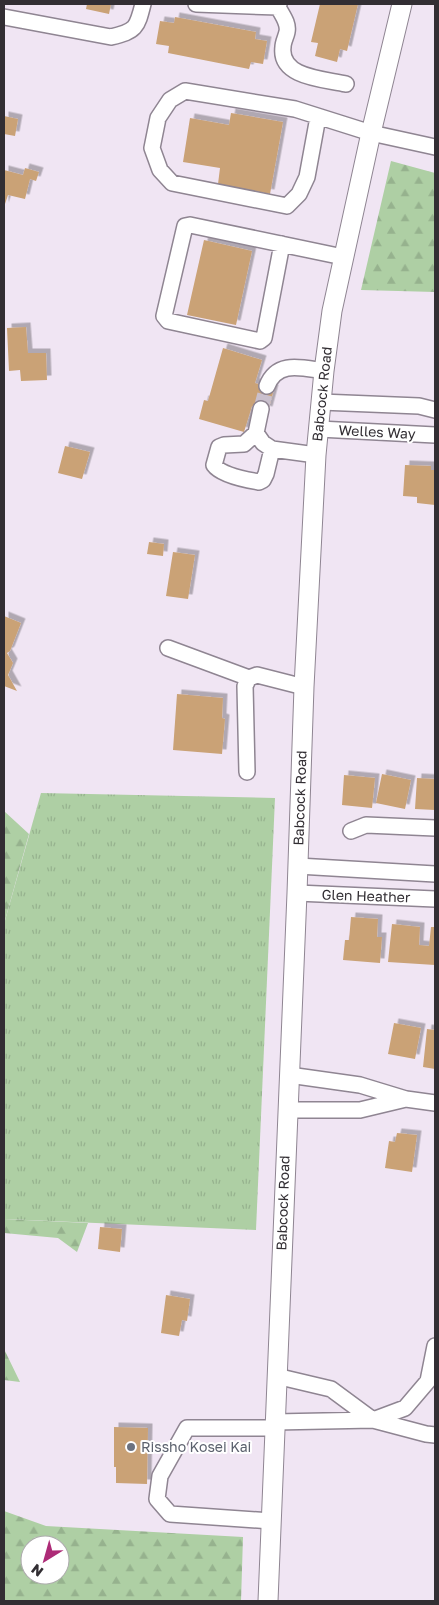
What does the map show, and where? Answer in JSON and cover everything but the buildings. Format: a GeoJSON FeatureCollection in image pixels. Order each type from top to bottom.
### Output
{"type":"FeatureCollection","features":[{"type":"Feature","properties":{"kind":"main road","name":"Babcock Road"},"geometry":{"type":"LineString","coordinates":[[268,1601],[304,687],[316,455],[332,312],[371,133],[402,4]]}},
{"type":"Feature","properties":{"kind":"street"},"geometry":{"type":"LineString","coordinates":[[4,17],[111,37],[125,34],[138,24],[143,4]]}},
{"type":"Feature","properties":{"kind":"street"},"geometry":{"type":"LineString","coordinates":[[196,4],[278,6],[288,29],[282,49],[286,64],[298,74],[346,84]]}},
{"type":"Feature","properties":{"kind":"street"},"geometry":{"type":"LineString","coordinates":[[318,117],[306,177],[299,194],[286,206],[172,183],[160,170],[152,148],[158,118],[170,100],[185,91],[295,109],[371,133],[435,148]]}},
{"type":"Feature","properties":{"kind":"street"},"geometry":{"type":"LineString","coordinates":[[282,244],[264,338],[260,341],[168,321],[164,316],[185,226],[190,225],[282,244],[343,257]]}},
{"type":"Feature","properties":{"kind":"street"},"geometry":{"type":"LineString","coordinates":[[267,386],[269,380],[277,372],[285,368],[293,366],[324,371]]}},
{"type":"Feature","properties":{"kind":"street","name":"Welles Way"},"geometry":{"type":"LineString","coordinates":[[321,402],[419,406],[435,410]]}},
{"type":"Feature","properties":{"kind":"street"},"geometry":{"type":"LineString","coordinates":[[261,409],[256,433],[244,444],[220,447],[214,465],[223,473],[259,482],[263,480],[266,474],[272,449]]}},
{"type":"Feature","properties":{"kind":"street","name":"Welles Way"},"geometry":{"type":"LineString","coordinates":[[319,429],[435,435]]}},
{"type":"Feature","properties":{"kind":"street"},"geometry":{"type":"LineString","coordinates":[[256,433],[272,449],[316,455]]}},
{"type":"Feature","properties":{"kind":"street"},"geometry":{"type":"LineString","coordinates":[[168,648],[249,678],[257,675],[304,687]]}},
{"type":"Feature","properties":{"kind":"street"},"geometry":{"type":"LineString","coordinates":[[248,772],[245,686],[249,678]]}},
{"type":"Feature","properties":{"kind":"street"},"geometry":{"type":"LineString","coordinates":[[351,831],[366,825],[435,828]]}},
{"type":"Feature","properties":{"kind":"street","name":"Glen Heather"},"geometry":{"type":"LineString","coordinates":[[298,866],[435,874]]}},
{"type":"Feature","properties":{"kind":"street","name":"Glen Heather"},"geometry":{"type":"LineString","coordinates":[[297,893],[435,898]]}},
{"type":"Feature","properties":{"kind":"street"},"geometry":{"type":"LineString","coordinates":[[288,1075],[360,1084],[406,1099],[435,1103]]}},
{"type":"Feature","properties":{"kind":"street"},"geometry":{"type":"LineString","coordinates":[[287,1110],[360,1110],[406,1099]]}},
{"type":"Feature","properties":{"kind":"street"},"geometry":{"type":"LineString","coordinates":[[271,1521],[170,1514],[157,1499],[160,1476],[187,1428],[373,1420],[405,1408],[428,1381],[435,1346]]}},
{"type":"Feature","properties":{"kind":"street"},"geometry":{"type":"LineString","coordinates":[[276,1376],[330,1389],[373,1420],[435,1435]]}},
{"type":"Feature","properties":{"kind":"green space"},"geometry":{"type":"Polygon","coordinates":[[[391,161],[435,173],[435,292],[361,290],[391,161]]]}},
{"type":"Feature","properties":{"kind":"green space"},"geometry":{"type":"Polygon","coordinates":[[[41,793],[275,798],[256,1230],[4,1219],[4,924],[41,793]]]}},
{"type":"Feature","properties":{"kind":"green space"},"geometry":{"type":"Polygon","coordinates":[[[4,811],[29,834],[4,924],[4,811]]]}},
{"type":"Feature","properties":{"kind":"green space"},"geometry":{"type":"Polygon","coordinates":[[[4,1219],[88,1223],[77,1252],[58,1238],[4,1233],[4,1219]]]}},
{"type":"Feature","properties":{"kind":"green space"},"geometry":{"type":"Polygon","coordinates":[[[4,1349],[20,1382],[4,1380],[4,1349]]]}},
{"type":"Feature","properties":{"kind":"green space"},"geometry":{"type":"Polygon","coordinates":[[[4,1511],[46,1526],[243,1537],[241,1601],[4,1601],[4,1511]]]}},
{"type":"Feature","properties":{"kind":"tunnel"},"geometry":{"type":"LineString","coordinates":[[261,409],[267,386]]}},
{"type":"Feature","properties":{"kind":"place","name":"Rissho Kosei Kai"},"geometry":{"type":"Point","coordinates":[131,1447]}}]}
